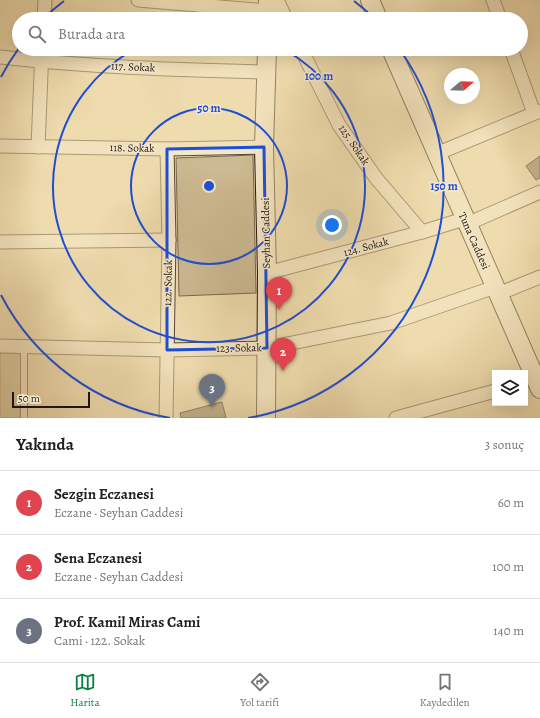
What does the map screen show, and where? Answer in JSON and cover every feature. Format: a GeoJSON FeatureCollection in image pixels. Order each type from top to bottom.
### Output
{"type":"FeatureCollection","features":[{"type":"Feature","properties":{"kind":"main road"},"geometry":{"type":"LineString","coordinates":[[370,0],[375,12]]}},
{"type":"Feature","properties":{"kind":"main road","name":"Seyhan Caddesi"},"geometry":{"type":"LineString","coordinates":[[266,418],[267,273],[264,147],[267,56]]}},
{"type":"Feature","properties":{"kind":"main road","name":"Tuna Caddesi"},"geometry":{"type":"LineString","coordinates":[[394,56],[496,291],[534,384]]}},
{"type":"Feature","properties":{"kind":"street"},"geometry":{"type":"LineString","coordinates":[[44,12],[45,0]]}},
{"type":"Feature","properties":{"kind":"street"},"geometry":{"type":"LineString","coordinates":[[138,0],[270,7]]}},
{"type":"Feature","properties":{"kind":"street"},"geometry":{"type":"LineString","coordinates":[[493,0],[497,12]]}},
{"type":"Feature","properties":{"kind":"street","name":"117. Sokak"},"geometry":{"type":"LineString","coordinates":[[0,57],[20,56]]}},
{"type":"Feature","properties":{"kind":"street"},"geometry":{"type":"LineString","coordinates":[[38,147],[41,56]]}},
{"type":"Feature","properties":{"kind":"street","name":"117. Sokak"},"geometry":{"type":"LineString","coordinates":[[51,56],[196,71],[266,72]]}},
{"type":"Feature","properties":{"kind":"street","name":"125. Sokak"},"geometry":{"type":"LineString","coordinates":[[305,56],[340,124],[376,178],[422,232]]}},
{"type":"Feature","properties":{"kind":"street"},"geometry":{"type":"LineString","coordinates":[[436,154],[537,112],[514,56]]}},
{"type":"Feature","properties":{"kind":"street","name":"118. Sokak"},"geometry":{"type":"LineString","coordinates":[[0,146],[167,148],[264,147]]}},
{"type":"Feature","properties":{"kind":"street","name":"122. Sokak"},"geometry":{"type":"LineString","coordinates":[[166,418],[169,240],[167,148]]}},
{"type":"Feature","properties":{"kind":"street","name":"124. Sokak"},"geometry":{"type":"LineString","coordinates":[[267,273],[465,222],[540,192]]}},
{"type":"Feature","properties":{"kind":"street"},"geometry":{"type":"LineString","coordinates":[[0,242],[169,240]]}},
{"type":"Feature","properties":{"kind":"street","name":"123. Sokak"},"geometry":{"type":"LineString","coordinates":[[0,346],[167,350],[267,348],[391,323],[540,277]]}},
{"type":"Feature","properties":{"kind":"street"},"geometry":{"type":"LineString","coordinates":[[396,418],[492,392]]}},
{"type":"Feature","properties":{"kind":"lane"},"geometry":{"type":"LineString","coordinates":[[24,347],[24,418]]}},
{"type":"Feature","properties":{"kind":"highlighted area"},"geometry":{"type":"Polygon","coordinates":[[[264,147],[267,348],[167,350],[167,149],[264,147]]]}},
{"type":"Feature","properties":{"kind":"shaded area"},"geometry":{"type":"Polygon","coordinates":[[[253,155],[256,293],[179,296],[176,158],[253,155]]]}},
{"type":"Feature","properties":{"kind":"shaded area"},"geometry":{"type":"Polygon","coordinates":[[[21,352],[20,418],[0,418],[0,353],[21,352]]]}},
{"type":"Feature","properties":{"kind":"building"},"geometry":{"type":"Polygon","coordinates":[[[540,156],[540,178],[536,180],[526,166],[540,156]]]}},
{"type":"Feature","properties":{"kind":"building"},"geometry":{"type":"Polygon","coordinates":[[[222,402],[226,418],[181,418],[180,413],[222,402]]]}},
{"type":"Feature","properties":{"kind":"place","name":"Sezgin Eczanesi"},"geometry":{"type":"Point","coordinates":[279,310]}},
{"type":"Feature","properties":{"kind":"place","name":"Sena Eczanesi"},"geometry":{"type":"Point","coordinates":[283,371]}},
{"type":"Feature","properties":{"kind":"place","name":"Prof. Kamil Miras Cami"},"geometry":{"type":"Point","coordinates":[212,407]}}]}
